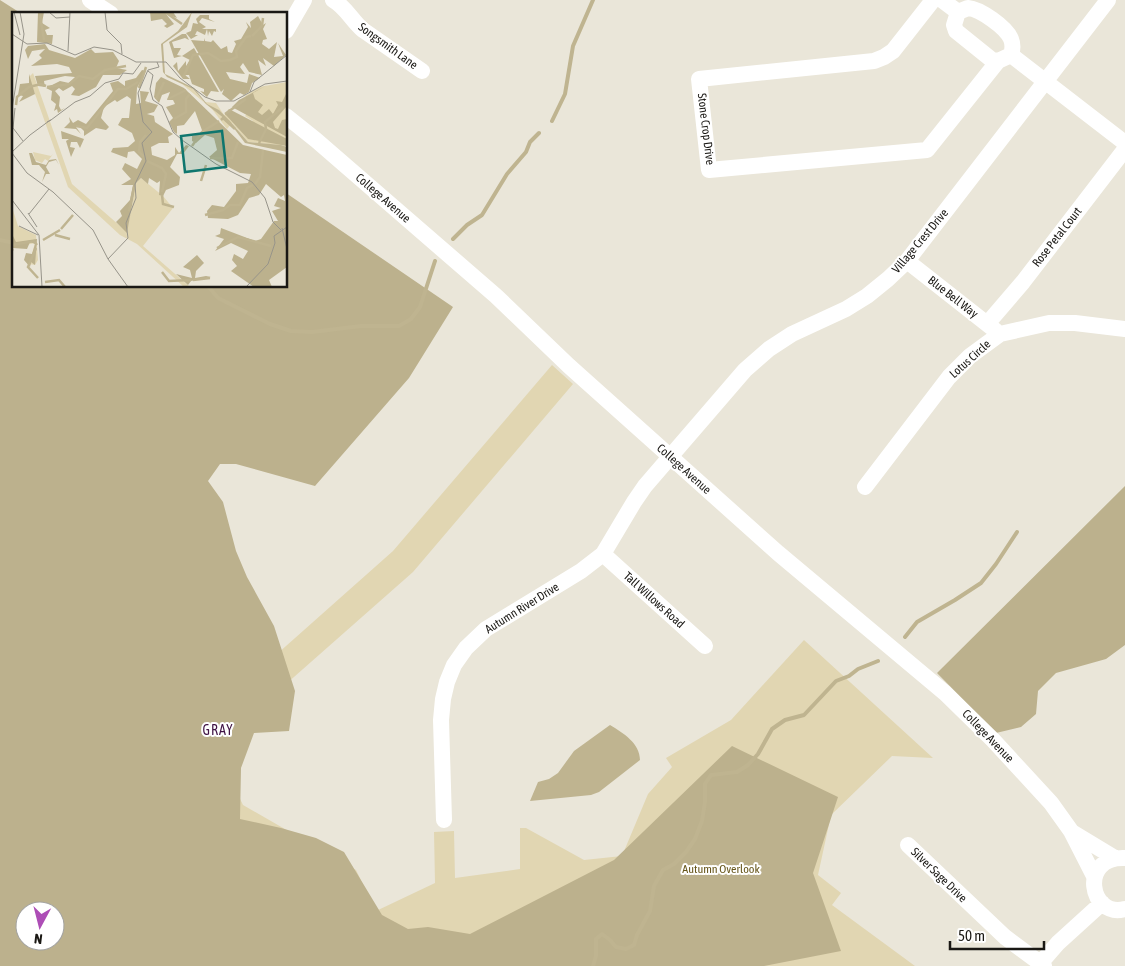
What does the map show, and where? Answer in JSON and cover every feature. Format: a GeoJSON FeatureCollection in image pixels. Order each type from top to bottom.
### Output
{"type":"FeatureCollection","features":[{"type":"Feature","properties":{"kind":"street"},"geometry":{"type":"LineString","coordinates":[[90,0],[108,12]]}},
{"type":"Feature","properties":{"kind":"street"},"geometry":{"type":"LineString","coordinates":[[288,28],[304,0]]}},
{"type":"Feature","properties":{"kind":"street","name":"Songsmith Lane"},"geometry":{"type":"LineString","coordinates":[[333,0],[345,9],[355,24],[422,71]]}},
{"type":"Feature","properties":{"kind":"street","name":"Stone Crop Drive"},"geometry":{"type":"LineString","coordinates":[[933,0],[893,51],[879,59],[699,79],[710,170],[927,150],[1004,58]]}},
{"type":"Feature","properties":{"kind":"street"},"geometry":{"type":"LineString","coordinates":[[942,0],[980,11],[1007,32],[1013,49],[1004,58]]}},
{"type":"Feature","properties":{"kind":"street","name":"Village Crest Drive"},"geometry":{"type":"LineString","coordinates":[[671,457],[745,370],[769,349],[792,334],[867,296],[907,261],[1108,0]]}},
{"type":"Feature","properties":{"kind":"street"},"geometry":{"type":"LineString","coordinates":[[966,7],[954,25],[956,31],[987,57],[1004,58],[1046,81],[1125,143]]}},
{"type":"Feature","properties":{"kind":"street","name":"College Avenue"},"geometry":{"type":"LineString","coordinates":[[288,118],[489,290],[569,366],[778,553],[945,693],[1000,747],[1051,803],[1071,831],[1094,876]]}},
{"type":"Feature","properties":{"kind":"street","name":"Rose Petal Court"},"geometry":{"type":"LineString","coordinates":[[994,329],[1023,282],[1125,149]]}},
{"type":"Feature","properties":{"kind":"street","name":"Blue Bell Way"},"geometry":{"type":"LineString","coordinates":[[907,261],[994,329]]}},
{"type":"Feature","properties":{"kind":"street","name":"Lotus Circle"},"geometry":{"type":"LineString","coordinates":[[865,487],[949,377],[994,329],[1049,322],[1125,329]]}},
{"type":"Feature","properties":{"kind":"street","name":"Autumn River Drive"},"geometry":{"type":"LineString","coordinates":[[444,820],[441,720],[445,690],[454,666],[466,648],[486,629],[581,571],[603,554],[634,502],[671,457]]}},
{"type":"Feature","properties":{"kind":"street","name":"Tall Willows Road"},"geometry":{"type":"LineString","coordinates":[[603,554],[704,646]]}},
{"type":"Feature","properties":{"kind":"street","name":"College Avenue"},"geometry":{"type":"LineString","coordinates":[[1071,831],[1120,858]]}},
{"type":"Feature","properties":{"kind":"street","name":"Silver Sage Drive"},"geometry":{"type":"LineString","coordinates":[[908,845],[985,919],[1040,965]]}},
{"type":"Feature","properties":{"kind":"street","name":"College Avenue"},"geometry":{"type":"LineString","coordinates":[[1102,903],[1094,892],[1094,876],[1098,868],[1106,861],[1120,858]]}},
{"type":"Feature","properties":{"kind":"street"},"geometry":{"type":"LineString","coordinates":[[1040,965],[1102,903],[1112,910],[1124,911]]}},
{"type":"Feature","properties":{"kind":"green space","name":"Autumn Overlook"},"geometry":{"type":"Polygon","coordinates":[[[0,0],[19,12],[12,12],[12,288],[288,288],[288,194],[453,307],[409,378],[315,486],[236,464],[220,464],[208,481],[223,502],[236,551],[247,577],[274,626],[295,691],[289,731],[254,733],[241,768],[240,819],[316,838],[344,852],[382,915],[408,929],[428,927],[470,934],[614,860],[732,746],[838,797],[813,873],[841,951],[764,966],[0,966],[0,0]]]}},
{"type":"Feature","properties":{"kind":"green space","name":"Autumn Overlook"},"geometry":{"type":"Polygon","coordinates":[[[552,365],[573,384],[413,572],[236,728],[225,768],[243,805],[356,870],[376,911],[435,883],[434,832],[454,831],[455,878],[520,869],[520,828],[526,828],[584,860],[622,856],[648,794],[672,767],[666,758],[731,720],[804,640],[933,758],[892,756],[831,815],[818,875],[841,893],[832,905],[915,966],[0,966],[0,437],[259,670],[393,551],[552,365]]]}},
{"type":"Feature","properties":{"kind":"green space"},"geometry":{"type":"Polygon","coordinates":[[[1125,486],[1125,645],[1106,659],[1056,673],[1038,691],[1036,714],[1021,727],[996,733],[937,673],[1125,486]]]}},
{"type":"Feature","properties":{"kind":"shaded area"},"geometry":{"type":"Polygon","coordinates":[[[610,725],[634,744],[640,760],[599,792],[591,795],[530,801],[538,782],[549,779],[558,773],[574,751],[610,725]]]}},
{"type":"Feature","properties":{"kind":"waterway"},"geometry":{"type":"LineString","coordinates":[[552,121],[565,94],[573,46],[593,0]]}},
{"type":"Feature","properties":{"kind":"waterway"},"geometry":{"type":"LineString","coordinates":[[453,239],[467,225],[482,215],[507,174],[526,152],[530,142],[539,133]]}},
{"type":"Feature","properties":{"kind":"waterway"},"geometry":{"type":"LineString","coordinates":[[0,240],[12,243]]}},
{"type":"Feature","properties":{"kind":"waterway"},"geometry":{"type":"LineString","coordinates":[[210,288],[218,298],[270,324],[291,331],[312,332],[361,326],[399,326],[411,319],[420,307],[435,261]]}},
{"type":"Feature","properties":{"kind":"waterway"},"geometry":{"type":"LineString","coordinates":[[905,637],[917,622],[981,583],[1017,532]]}},
{"type":"Feature","properties":{"kind":"waterway"},"geometry":{"type":"LineString","coordinates":[[593,966],[596,956],[596,939],[602,934],[616,947],[626,949],[634,945],[637,935],[650,911],[654,886],[663,870],[674,864],[695,839],[702,821],[705,784],[711,775],[737,772],[748,765],[758,754],[772,729],[785,720],[804,715],[836,681],[878,661]]}},
{"type":"Feature","properties":{"kind":"district","name":"GRAY"},"geometry":{"type":"Point","coordinates":[218,730]}}]}
